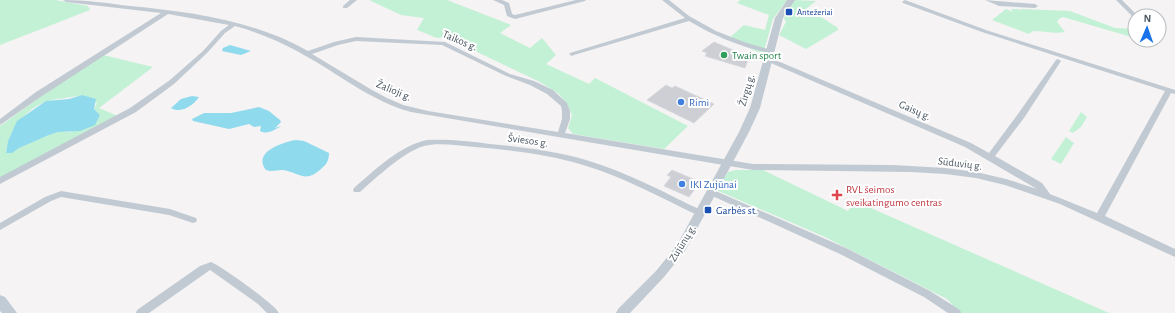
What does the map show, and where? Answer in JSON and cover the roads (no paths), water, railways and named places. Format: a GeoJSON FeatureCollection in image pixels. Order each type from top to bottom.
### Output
{"type":"FeatureCollection","features":[{"type":"Feature","properties":{"kind":"main road"},"geometry":{"type":"LineString","coordinates":[[0,301],[10,313]]}},
{"type":"Feature","properties":{"kind":"street","name":"Žalioji g."},"geometry":{"type":"LineString","coordinates":[[66,0],[208,17],[234,24],[269,35],[306,54],[385,100],[400,106],[428,113],[727,163]]}},
{"type":"Feature","properties":{"kind":"street"},"geometry":{"type":"LineString","coordinates":[[345,7],[354,0]]}},
{"type":"Feature","properties":{"kind":"street"},"geometry":{"type":"LineString","coordinates":[[496,0],[507,4],[509,15],[515,17],[583,0]]}},
{"type":"Feature","properties":{"kind":"street","name":"Gaisų g."},"geometry":{"type":"LineString","coordinates":[[664,0],[689,19],[753,48],[778,62],[968,145],[1039,185],[1046,194]]}},
{"type":"Feature","properties":{"kind":"street","name":"Žirgų g."},"geometry":{"type":"LineString","coordinates":[[727,163],[755,108],[779,18],[791,0]]}},
{"type":"Feature","properties":{"kind":"street"},"geometry":{"type":"LineString","coordinates":[[988,0],[999,4],[1035,6]]}},
{"type":"Feature","properties":{"kind":"street"},"geometry":{"type":"LineString","coordinates":[[1119,0],[1127,8]]}},
{"type":"Feature","properties":{"kind":"street"},"geometry":{"type":"LineString","coordinates":[[905,2],[984,31],[1171,93],[1099,218]]}},
{"type":"Feature","properties":{"kind":"street"},"geometry":{"type":"LineString","coordinates":[[0,123],[39,94],[167,12]]}},
{"type":"Feature","properties":{"kind":"street"},"geometry":{"type":"LineString","coordinates":[[572,54],[689,19]]}},
{"type":"Feature","properties":{"kind":"street"},"geometry":{"type":"LineString","coordinates":[[0,181],[133,110],[191,66],[223,32],[234,24]]}},
{"type":"Feature","properties":{"kind":"street","name":"Taikos g."},"geometry":{"type":"LineString","coordinates":[[306,54],[336,43],[356,39],[443,43],[508,75],[532,82],[550,92],[564,105],[566,111],[566,119],[561,135]]}},
{"type":"Feature","properties":{"kind":"street"},"geometry":{"type":"LineString","coordinates":[[990,157],[1021,116],[1058,61]]}},
{"type":"Feature","properties":{"kind":"street","name":"Šviesos g."},"geometry":{"type":"LineString","coordinates":[[357,190],[388,164],[420,145],[428,143],[474,145],[542,153],[588,164],[637,183],[700,213]]}},
{"type":"Feature","properties":{"kind":"street","name":"Zujūnų g."},"geometry":{"type":"LineString","coordinates":[[622,313],[672,260],[686,239],[727,163]]}},
{"type":"Feature","properties":{"kind":"street","name":"Sūduvių g."},"geometry":{"type":"LineString","coordinates":[[727,163],[753,168],[944,171],[984,177],[1046,194],[1175,253]]}},
{"type":"Feature","properties":{"kind":"street"},"geometry":{"type":"LineString","coordinates":[[711,192],[843,251],[927,294],[956,313]]}},
{"type":"Feature","properties":{"kind":"street"},"geometry":{"type":"LineString","coordinates":[[0,227],[48,199],[61,194],[170,212],[193,220]]}},
{"type":"Feature","properties":{"kind":"street"},"geometry":{"type":"LineString","coordinates":[[141,313],[203,269],[211,266],[261,301],[274,313]]}},
{"type":"Feature","properties":{"kind":"water"},"geometry":{"type":"Polygon","coordinates":[[[230,45],[251,51],[241,55],[222,51],[223,48],[230,45]]]}},
{"type":"Feature","properties":{"kind":"water"},"geometry":{"type":"Polygon","coordinates":[[[82,95],[96,99],[94,109],[100,115],[95,125],[80,131],[58,132],[19,148],[12,153],[6,153],[8,141],[17,121],[46,101],[69,99],[82,95]]]}},
{"type":"Feature","properties":{"kind":"water"},"geometry":{"type":"Polygon","coordinates":[[[192,96],[199,97],[190,106],[182,110],[175,110],[171,108],[181,99],[192,96]]]}},
{"type":"Feature","properties":{"kind":"water"},"geometry":{"type":"Polygon","coordinates":[[[259,107],[269,111],[280,120],[281,122],[275,128],[281,126],[268,132],[263,132],[260,131],[261,126],[254,127],[249,124],[229,129],[193,121],[192,119],[204,113],[231,113],[259,107]]]}},
{"type":"Feature","properties":{"kind":"water"},"geometry":{"type":"Polygon","coordinates":[[[296,140],[304,141],[329,153],[326,164],[317,172],[307,176],[282,170],[266,170],[263,164],[263,158],[266,153],[277,146],[296,140]]]}},
{"type":"Feature","properties":{"kind":"place","name":"Antežeriai"},"geometry":{"type":"Point","coordinates":[789,12]}},
{"type":"Feature","properties":{"kind":"place","name":"Twain sport"},"geometry":{"type":"Point","coordinates":[724,55]}},
{"type":"Feature","properties":{"kind":"place","name":"Rimi"},"geometry":{"type":"Point","coordinates":[681,102]}},
{"type":"Feature","properties":{"kind":"place","name":"IKI Zujūnai"},"geometry":{"type":"Point","coordinates":[682,184]}},
{"type":"Feature","properties":{"kind":"place","name":"RVL šeimos sveikatingumo centras"},"geometry":{"type":"Point","coordinates":[837,195]}},
{"type":"Feature","properties":{"kind":"place","name":"Garbės st."},"geometry":{"type":"Point","coordinates":[708,210]}}]}
